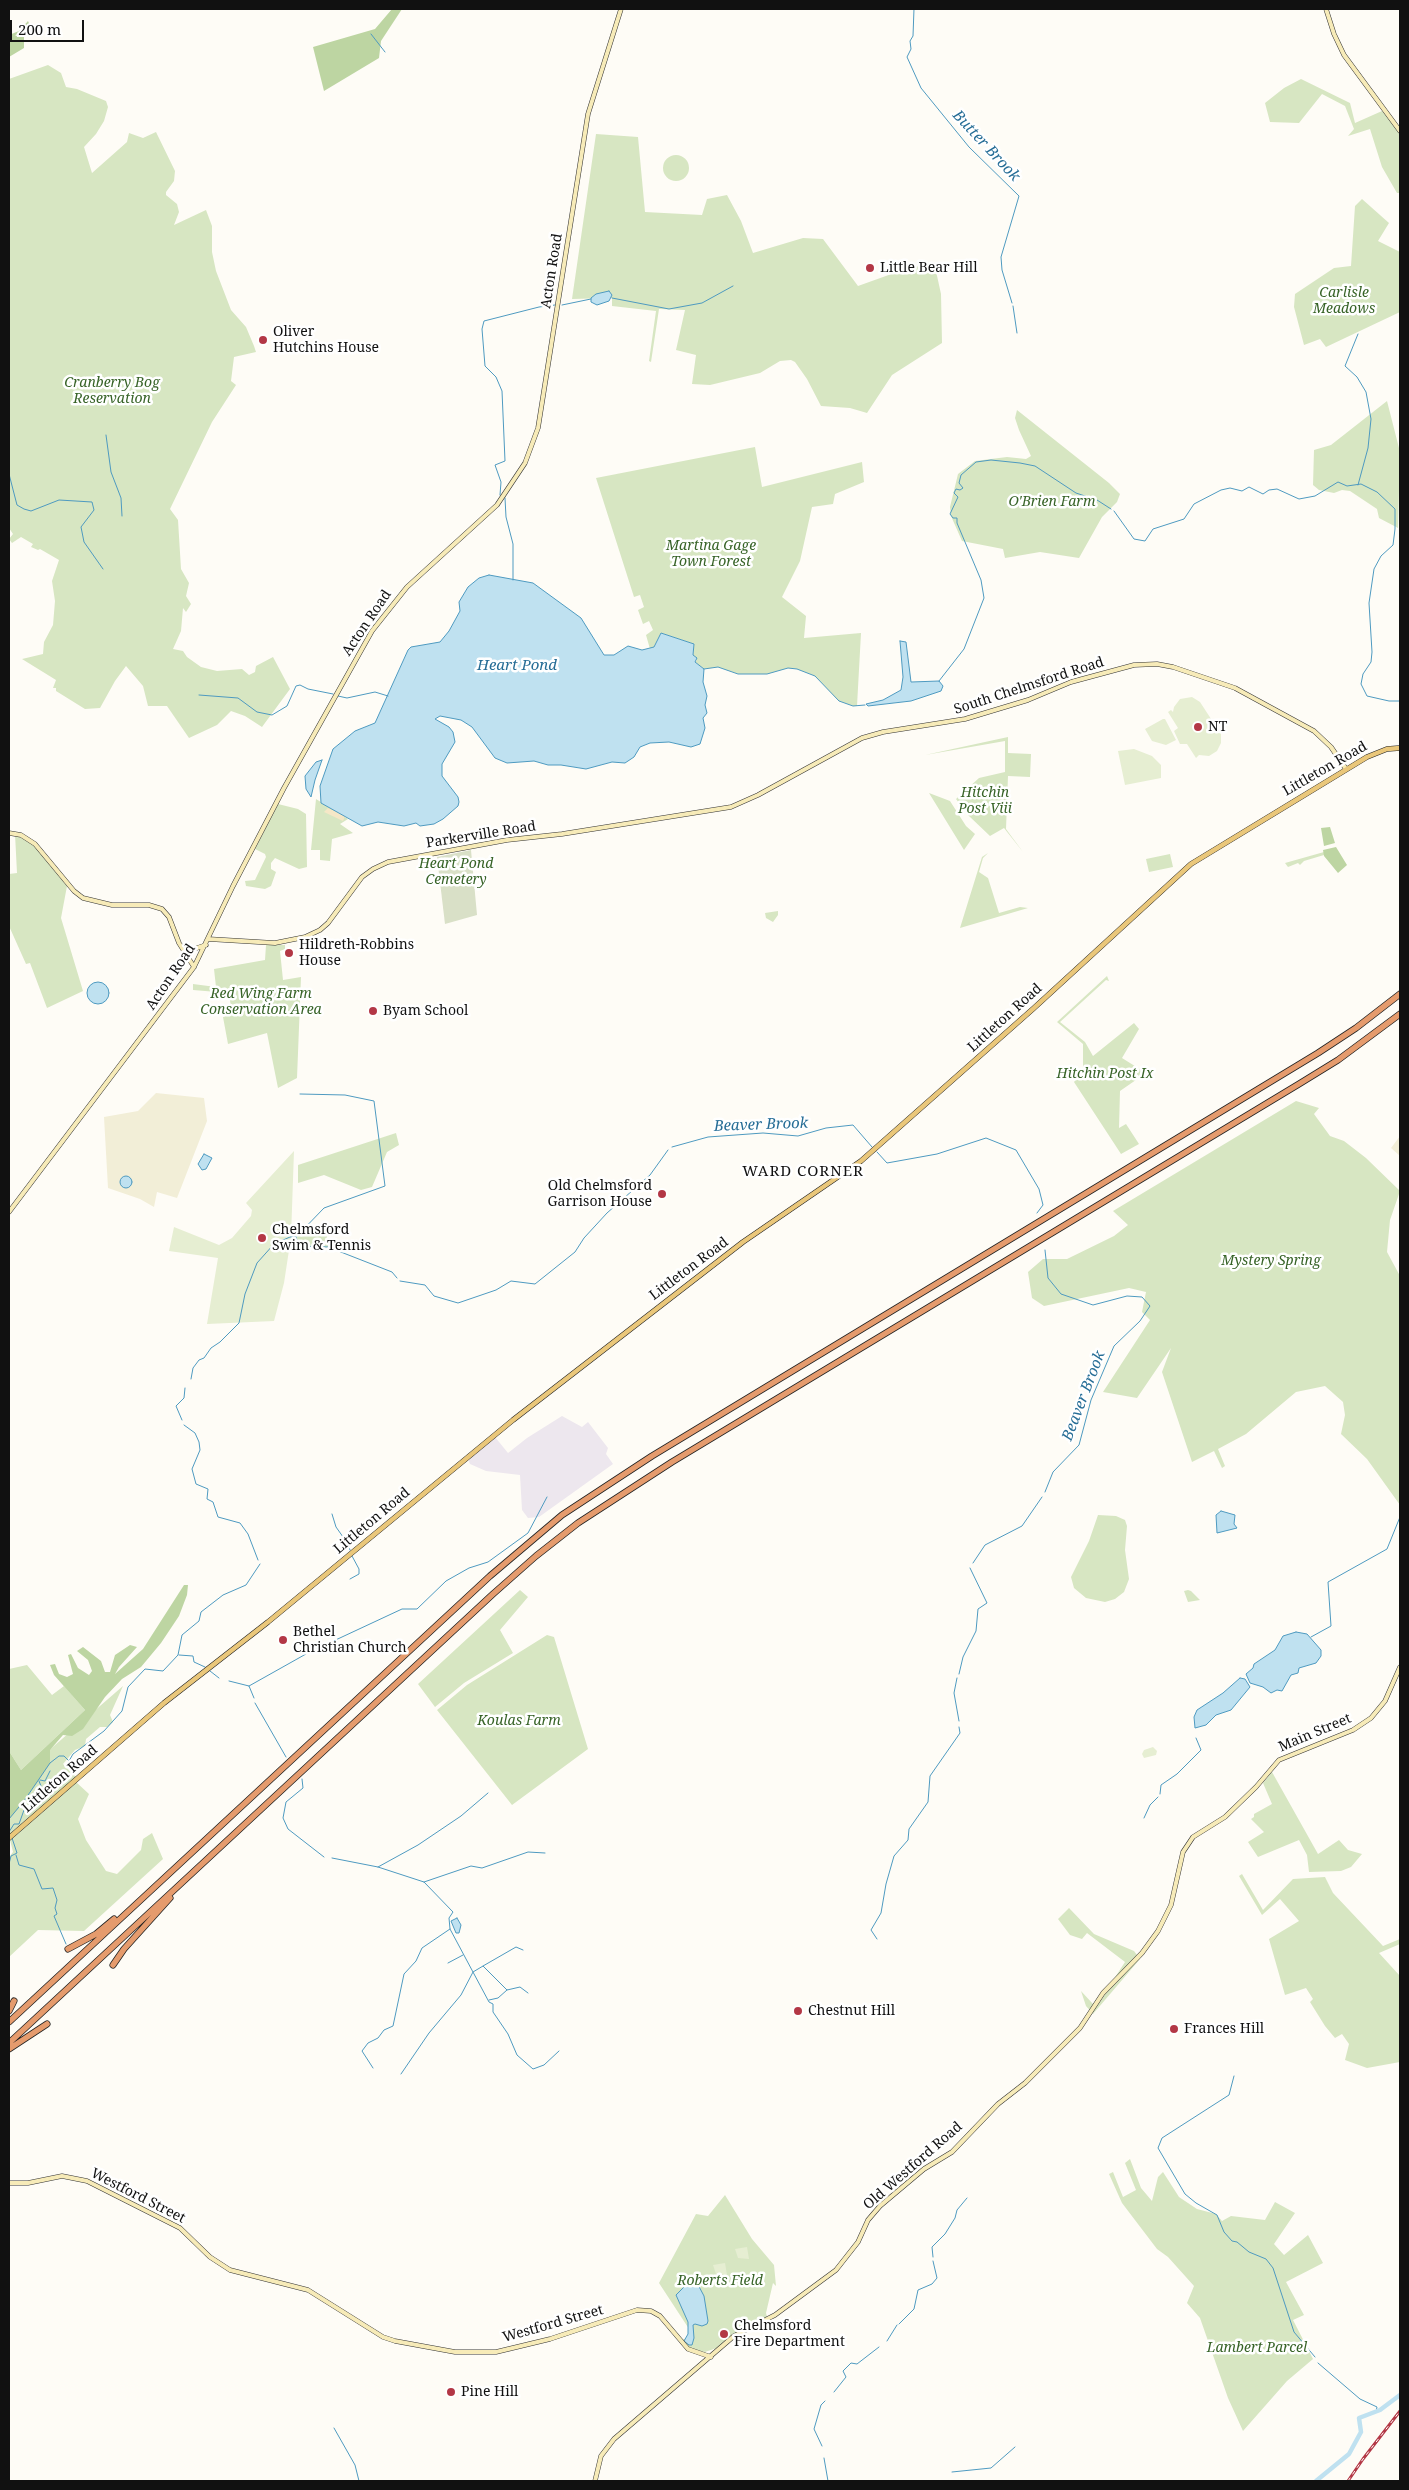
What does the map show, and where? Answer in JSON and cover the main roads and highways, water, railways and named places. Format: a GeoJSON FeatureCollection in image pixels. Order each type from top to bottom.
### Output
{"type":"FeatureCollection","features":[{"type":"Feature","properties":{"kind":"highway"},"geometry":{"type":"LineString","coordinates":[[9,2022],[490,1576],[562,1515],[652,1456],[1284,1074],[1356,1028],[1400,994]]}},
{"type":"Feature","properties":{"kind":"highway"},"geometry":{"type":"LineString","coordinates":[[9,2043],[493,1594],[536,1556],[590,1515],[672,1462],[1338,1060],[1400,1014]]}},
{"type":"Feature","properties":{"kind":"highway"},"geometry":{"type":"LineString","coordinates":[[68,1950],[96,1934],[160,1882]]}},
{"type":"Feature","properties":{"kind":"highway"},"geometry":{"type":"LineString","coordinates":[[113,1965],[124,1949],[182,1883]]}},
{"type":"Feature","properties":{"kind":"highway"},"geometry":{"type":"LineString","coordinates":[[9,2011],[14,2001]]}},
{"type":"Feature","properties":{"kind":"highway"},"geometry":{"type":"LineString","coordinates":[[9,2049],[47,2024]]}},
{"type":"Feature","properties":{"kind":"main road","name":"Acton Road"},"geometry":{"type":"LineString","coordinates":[[9,1212],[194,967],[235,881],[372,631],[407,586],[497,505],[519,475],[535,441],[588,114],[621,9]]}},
{"type":"Feature","properties":{"kind":"main road"},"geometry":{"type":"LineString","coordinates":[[1326,9],[1334,34],[1344,55],[1400,131]]}},
{"type":"Feature","properties":{"kind":"main road","name":"South Chelmsford Road"},"geometry":{"type":"LineString","coordinates":[[704,812],[745,802],[868,736],[965,719],[1022,703],[1071,682],[1142,664],[1164,665],[1235,688],[1291,717],[1319,735],[1346,769]]}},
{"type":"Feature","properties":{"kind":"main road","name":"Littleton Road"},"geometry":{"type":"LineString","coordinates":[[9,1838],[164,1703],[268,1622],[514,1418],[749,1238],[860,1161],[1034,1008],[1191,864],[1346,769],[1377,752],[1400,748]]}},
{"type":"Feature","properties":{"kind":"main road","name":"Parkerville Road"},"geometry":{"type":"LineString","coordinates":[[208,939],[280,943],[305,938],[320,930],[336,913],[362,877],[373,869],[390,862],[506,840],[562,834],[647,819],[704,812]]}},
{"type":"Feature","properties":{"kind":"main road"},"geometry":{"type":"LineString","coordinates":[[9,832],[22,835],[35,844],[74,891],[83,898],[112,906],[149,905],[162,909],[194,967]]}},
{"type":"Feature","properties":{"kind":"main road"},"geometry":{"type":"LineString","coordinates":[[184,949],[189,950],[206,945]]}},
{"type":"Feature","properties":{"kind":"main road","name":"Main Street"},"geometry":{"type":"LineString","coordinates":[[1080,2028],[1100,1997],[1142,1953],[1158,1931],[1171,1905],[1183,1852],[1193,1837],[1224,1817],[1256,1787],[1279,1760],[1353,1730],[1371,1718],[1385,1701],[1400,1667]]}},
{"type":"Feature","properties":{"kind":"main road","name":"Old Westford Road"},"geometry":{"type":"LineString","coordinates":[[595,2481],[598,2463],[607,2446],[658,2399],[734,2336],[774,2315],[836,2270],[858,2242],[868,2220],[880,2206],[924,2169],[952,2152],[998,2104],[1026,2083],[1080,2028]]}},
{"type":"Feature","properties":{"kind":"main road","name":"Westford Street"},"geometry":{"type":"LineString","coordinates":[[9,2183],[32,2183],[62,2176],[87,2182],[180,2228],[210,2258],[230,2270],[308,2290],[383,2337],[395,2341],[455,2352],[496,2352],[550,2339],[637,2310],[651,2311],[660,2316],[688,2349],[711,2357]]}},
{"type":"Feature","properties":{"kind":"water"},"geometry":{"type":"Polygon","coordinates":[[[609,291],[612,295],[609,301],[597,305],[591,302],[591,298],[596,294],[609,291]]]}},
{"type":"Feature","properties":{"kind":"water","name":"Heart Pond"},"geometry":{"type":"Polygon","coordinates":[[[489,575],[533,583],[581,618],[604,655],[614,655],[628,646],[642,650],[654,647],[661,633],[694,644],[693,655],[697,658],[695,662],[704,669],[703,682],[707,696],[705,705],[707,713],[703,718],[705,728],[700,744],[691,747],[669,742],[650,743],[640,747],[634,757],[625,763],[612,762],[586,769],[548,765],[534,761],[507,763],[495,758],[472,727],[461,720],[440,716],[435,719],[449,727],[453,732],[455,742],[442,764],[442,776],[458,797],[459,802],[458,806],[443,819],[434,824],[420,826],[416,823],[404,826],[378,822],[362,826],[321,803],[320,786],[333,749],[355,731],[375,723],[408,650],[411,647],[440,642],[449,631],[460,611],[459,602],[468,587],[479,578],[489,575]]]}},
{"type":"Feature","properties":{"kind":"water"},"geometry":{"type":"Polygon","coordinates":[[[900,641],[906,642],[911,682],[939,681],[943,686],[941,691],[911,701],[868,706],[866,704],[883,700],[901,690],[903,677],[900,641]]]}},
{"type":"Feature","properties":{"kind":"water"},"geometry":{"type":"Polygon","coordinates":[[[322,760],[311,797],[306,789],[305,776],[316,762],[322,760]]]}},
{"type":"Feature","properties":{"kind":"water"},"geometry":{"type":"Polygon","coordinates":[[[98,982],[106,985],[109,993],[106,1001],[98,1004],[90,1001],[87,993],[90,985],[98,982]]]}},
{"type":"Feature","properties":{"kind":"water"},"geometry":{"type":"Polygon","coordinates":[[[204,1154],[212,1158],[206,1169],[202,1170],[198,1164],[204,1154]]]}},
{"type":"Feature","properties":{"kind":"water"},"geometry":{"type":"Polygon","coordinates":[[[128,1176],[131,1177],[131,1187],[124,1188],[121,1187],[120,1180],[121,1177],[128,1176]]]}},
{"type":"Feature","properties":{"kind":"water"},"geometry":{"type":"Polygon","coordinates":[[[1221,1511],[1235,1515],[1234,1524],[1237,1528],[1217,1533],[1216,1515],[1221,1511]]]}},
{"type":"Feature","properties":{"kind":"water"},"geometry":{"type":"Polygon","coordinates":[[[1296,1632],[1307,1634],[1321,1650],[1321,1656],[1316,1663],[1299,1668],[1298,1673],[1291,1675],[1282,1691],[1277,1690],[1271,1693],[1263,1687],[1250,1683],[1246,1674],[1253,1668],[1254,1664],[1275,1650],[1283,1636],[1296,1632]]]}},
{"type":"Feature","properties":{"kind":"water"},"geometry":{"type":"Polygon","coordinates":[[[1240,1678],[1245,1679],[1250,1687],[1231,1710],[1216,1715],[1206,1725],[1195,1728],[1194,1717],[1197,1710],[1223,1693],[1240,1678]]]}},
{"type":"Feature","properties":{"kind":"water"},"geometry":{"type":"Polygon","coordinates":[[[457,1918],[461,1925],[459,1933],[456,1933],[451,1921],[457,1918]]]}},
{"type":"Feature","properties":{"kind":"water"},"geometry":{"type":"Polygon","coordinates":[[[692,2279],[695,2279],[704,2296],[708,2321],[707,2324],[702,2326],[693,2325],[694,2338],[692,2345],[689,2345],[684,2341],[688,2334],[688,2322],[676,2295],[692,2279]]]}},
{"type":"Feature","properties":{"kind":"waterway","name":"Butter Brook"},"geometry":{"type":"LineString","coordinates":[[914,9],[913,36],[910,41],[911,49],[907,57],[921,88],[969,147],[1019,196],[1001,257],[1002,270],[1012,303]]}},
{"type":"Feature","properties":{"kind":"waterway"},"geometry":{"type":"LineString","coordinates":[[371,34],[385,52]]}},
{"type":"Feature","properties":{"kind":"waterway"},"geometry":{"type":"LineString","coordinates":[[612,298],[669,309],[702,303],[733,286]]}},
{"type":"Feature","properties":{"kind":"waterway"},"geometry":{"type":"LineString","coordinates":[[562,305],[591,299]]}},
{"type":"Feature","properties":{"kind":"waterway"},"geometry":{"type":"LineString","coordinates":[[500,495],[501,482],[495,465],[505,461],[502,391],[496,377],[485,366],[482,329],[484,321],[539,307],[555,305]]}},
{"type":"Feature","properties":{"kind":"waterway","name":"Butter Brook"},"geometry":{"type":"LineString","coordinates":[[1013,306],[1017,333]]}},
{"type":"Feature","properties":{"kind":"waterway"},"geometry":{"type":"LineString","coordinates":[[1358,334],[1345,366],[1357,377],[1366,392],[1371,419],[1368,448],[1358,485]]}},
{"type":"Feature","properties":{"kind":"waterway"},"geometry":{"type":"LineString","coordinates":[[106,435],[111,472],[121,498],[122,516]]}},
{"type":"Feature","properties":{"kind":"waterway"},"geometry":{"type":"LineString","coordinates":[[939,681],[964,649],[984,598],[981,580],[957,523],[957,518],[953,518],[950,514],[958,497],[954,493],[956,489],[960,490],[963,488],[959,483],[961,475],[976,462],[991,460],[1035,466],[1076,493],[1097,500],[1111,509]]}},
{"type":"Feature","properties":{"kind":"waterway"},"geometry":{"type":"LineString","coordinates":[[9,474],[17,505],[24,509],[31,511],[59,500],[92,502],[94,510],[81,527],[84,542],[103,569]]}},
{"type":"Feature","properties":{"kind":"waterway"},"geometry":{"type":"LineString","coordinates":[[1114,511],[1134,539],[1145,541],[1153,529],[1184,519],[1194,504],[1221,490],[1230,488],[1242,491],[1249,487],[1263,494],[1269,490],[1277,489],[1299,499],[1315,496],[1338,482],[1347,486],[1361,484],[1377,492],[1395,509],[1395,529],[1393,545],[1381,556],[1374,569],[1369,603],[1371,662],[1363,674],[1361,684],[1367,696],[1389,701],[1400,701]]}},
{"type":"Feature","properties":{"kind":"waterway"},"geometry":{"type":"LineString","coordinates":[[505,498],[506,517],[513,544],[513,580]]}},
{"type":"Feature","properties":{"kind":"waterway"},"geometry":{"type":"LineString","coordinates":[[704,669],[718,667],[738,674],[767,674],[788,668],[797,669],[815,676],[839,701],[853,706],[865,705]]}},
{"type":"Feature","properties":{"kind":"waterway"},"geometry":{"type":"LineString","coordinates":[[199,695],[238,698],[257,712],[272,715],[287,706],[296,686],[300,685],[308,689],[333,694]]}},
{"type":"Feature","properties":{"kind":"waterway"},"geometry":{"type":"LineString","coordinates":[[338,696],[347,698],[375,692],[388,696]]}},
{"type":"Feature","properties":{"kind":"waterway"},"geometry":{"type":"LineString","coordinates":[[297,1236],[324,1208],[385,1186],[374,1101],[345,1095],[300,1094]]}},
{"type":"Feature","properties":{"kind":"waterway","name":"Beaver Brook"},"geometry":{"type":"LineString","coordinates":[[672,1147],[708,1137],[763,1133],[798,1136],[826,1128],[853,1125],[872,1147]]}},
{"type":"Feature","properties":{"kind":"waterway","name":"Beaver Brook"},"geometry":{"type":"LineString","coordinates":[[877,1152],[887,1163],[937,1154],[986,1138],[1016,1150],[1039,1189],[1043,1205],[1037,1213]]}},
{"type":"Feature","properties":{"kind":"waterway","name":"Beaver Brook"},"geometry":{"type":"LineString","coordinates":[[400,1281],[425,1285],[434,1296],[458,1303],[496,1290],[511,1281],[535,1284],[575,1252],[584,1238],[607,1213],[650,1175],[668,1150]]}},
{"type":"Feature","properties":{"kind":"waterway","name":"Beaver Brook"},"geometry":{"type":"LineString","coordinates":[[191,1379],[193,1368],[199,1360],[204,1358],[211,1348],[220,1342],[239,1323],[245,1294],[257,1263],[274,1244],[290,1237],[296,1237],[299,1246],[328,1247],[392,1272],[397,1278]]}},
{"type":"Feature","properties":{"kind":"waterway","name":"Beaver Brook"},"geometry":{"type":"LineString","coordinates":[[1045,1250],[1048,1278],[1061,1294],[1093,1305],[1127,1296],[1142,1297],[1150,1306],[1140,1321],[1114,1346],[1091,1400],[1079,1445],[1053,1472],[1045,1492]]}},
{"type":"Feature","properties":{"kind":"waterway","name":"Beaver Brook"},"geometry":{"type":"LineString","coordinates":[[182,1420],[176,1406],[184,1398],[185,1388]]}},
{"type":"Feature","properties":{"kind":"waterway","name":"Beaver Brook"},"geometry":{"type":"LineString","coordinates":[[184,1425],[195,1433],[199,1442],[200,1450],[192,1469],[196,1484],[208,1489],[207,1499],[213,1502],[218,1517],[240,1523],[248,1534],[258,1560]]}},
{"type":"Feature","properties":{"kind":"waterway"},"geometry":{"type":"LineString","coordinates":[[312,1651],[402,1609],[417,1609],[446,1581],[469,1568],[488,1562],[528,1533],[547,1497]]}},
{"type":"Feature","properties":{"kind":"waterway","name":"Beaver Brook"},"geometry":{"type":"LineString","coordinates":[[973,1563],[985,1545],[1022,1526],[1042,1497]]}},
{"type":"Feature","properties":{"kind":"waterway"},"geometry":{"type":"LineString","coordinates":[[332,1514],[336,1527],[350,1550]]}},
{"type":"Feature","properties":{"kind":"waterway"},"geometry":{"type":"LineString","coordinates":[[1311,1637],[1331,1626],[1328,1582],[1387,1549],[1400,1517]]}},
{"type":"Feature","properties":{"kind":"waterway"},"geometry":{"type":"LineString","coordinates":[[350,1579],[359,1574],[359,1569],[352,1556]]}},
{"type":"Feature","properties":{"kind":"waterway","name":"Beaver Brook"},"geometry":{"type":"LineString","coordinates":[[9,1819],[50,1763],[59,1756],[64,1756],[69,1761],[73,1754],[104,1731],[122,1711],[128,1687],[145,1669],[163,1671],[178,1655],[182,1635],[199,1621],[201,1612],[223,1595],[246,1585],[260,1564]]}},
{"type":"Feature","properties":{"kind":"waterway","name":"Beaver Brook"},"geometry":{"type":"LineString","coordinates":[[959,1674],[963,1657],[976,1631],[978,1609],[987,1603],[970,1568]]}},
{"type":"Feature","properties":{"kind":"waterway"},"geometry":{"type":"LineString","coordinates":[[249,1686],[306,1654]]}},
{"type":"Feature","properties":{"kind":"waterway"},"geometry":{"type":"LineString","coordinates":[[179,1655],[193,1656],[194,1662],[205,1667]]}},
{"type":"Feature","properties":{"kind":"waterway"},"geometry":{"type":"LineString","coordinates":[[210,1671],[219,1678]]}},
{"type":"Feature","properties":{"kind":"waterway","name":"Beaver Brook"},"geometry":{"type":"LineString","coordinates":[[957,1678],[954,1693],[959,1721]]}},
{"type":"Feature","properties":{"kind":"waterway"},"geometry":{"type":"LineString","coordinates":[[229,1681],[249,1686],[254,1698]]}},
{"type":"Feature","properties":{"kind":"waterway"},"geometry":{"type":"LineString","coordinates":[[255,1703],[286,1757]]}},
{"type":"Feature","properties":{"kind":"waterway","name":"Beaver Brook"},"geometry":{"type":"LineString","coordinates":[[877,1939],[871,1930],[881,1913],[886,1884],[894,1856],[908,1840],[909,1829],[928,1802],[930,1776],[960,1733],[959,1727]]}},
{"type":"Feature","properties":{"kind":"waterway"},"geometry":{"type":"LineString","coordinates":[[1160,1794],[1161,1785],[1177,1774],[1201,1750],[1196,1738]]}},
{"type":"Feature","properties":{"kind":"waterway"},"geometry":{"type":"LineString","coordinates":[[40,1780],[45,1781],[50,1771]]}},
{"type":"Feature","properties":{"kind":"waterway"},"geometry":{"type":"LineString","coordinates":[[302,1779],[303,1788],[286,1802],[283,1818],[288,1829],[324,1857]]}},
{"type":"Feature","properties":{"kind":"waterway"},"geometry":{"type":"LineString","coordinates":[[9,1832],[14,1824],[19,1824],[24,1810],[30,1810],[32,1804],[36,1804],[36,1793],[43,1791],[39,1781]]}},
{"type":"Feature","properties":{"kind":"waterway"},"geometry":{"type":"LineString","coordinates":[[378,1867],[418,1845],[461,1816],[488,1793]]}},
{"type":"Feature","properties":{"kind":"waterway"},"geometry":{"type":"LineString","coordinates":[[1144,1818],[1150,1805],[1158,1797]]}},
{"type":"Feature","properties":{"kind":"waterway","name":"Beaver Brook"},"geometry":{"type":"LineString","coordinates":[[9,1864],[11,1856],[17,1853],[12,1838]]}},
{"type":"Feature","properties":{"kind":"waterway"},"geometry":{"type":"LineString","coordinates":[[424,1882],[471,1866],[482,1868],[528,1852],[545,1853]]}},
{"type":"Feature","properties":{"kind":"waterway"},"geometry":{"type":"LineString","coordinates":[[16,1855],[19,1865],[34,1869],[42,1889],[53,1888],[57,1900],[55,1908],[57,1914],[54,1916],[66,1944]]}},
{"type":"Feature","properties":{"kind":"waterway"},"geometry":{"type":"LineString","coordinates":[[332,1858],[378,1867],[424,1882],[453,1912],[449,1918],[450,1929],[489,2002],[493,2004],[493,2012],[508,2034],[517,2055],[533,2069],[544,2065],[559,2051]]}},
{"type":"Feature","properties":{"kind":"waterway"},"geometry":{"type":"LineString","coordinates":[[373,2068],[362,2051],[368,2043],[378,2038],[384,2030],[393,2026],[404,1974],[416,1961],[422,1948],[450,1929]]}},
{"type":"Feature","properties":{"kind":"waterway"},"geometry":{"type":"LineString","coordinates":[[483,1966],[516,1947],[523,1950]]}},
{"type":"Feature","properties":{"kind":"waterway"},"geometry":{"type":"LineString","coordinates":[[448,1963],[463,1955]]}},
{"type":"Feature","properties":{"kind":"waterway"},"geometry":{"type":"LineString","coordinates":[[401,2074],[429,2033],[461,1995],[473,1972],[483,1966],[507,1990],[520,1987],[528,1993]]}},
{"type":"Feature","properties":{"kind":"waterway"},"geometry":{"type":"LineString","coordinates":[[489,2000],[498,1998],[507,1990]]}},
{"type":"Feature","properties":{"kind":"waterway"},"geometry":{"type":"LineString","coordinates":[[1234,2076],[1229,2095],[1162,2138],[1158,2148],[1185,2194],[1217,2215],[1224,2232],[1232,2241],[1237,2242],[1249,2252],[1266,2259],[1273,2268],[1294,2332],[1315,2357]]}},
{"type":"Feature","properties":{"kind":"waterway"},"geometry":{"type":"LineString","coordinates":[[933,2257],[932,2247],[945,2234],[955,2218],[957,2210],[967,2198]]}},
{"type":"Feature","properties":{"kind":"waterway"},"geometry":{"type":"LineString","coordinates":[[899,2324],[914,2309],[918,2290],[932,2284],[937,2278],[933,2261]]}},
{"type":"Feature","properties":{"kind":"waterway"},"geometry":{"type":"LineString","coordinates":[[887,2341],[897,2325]]}},
{"type":"Feature","properties":{"kind":"waterway"},"geometry":{"type":"LineString","coordinates":[[834,2392],[846,2377],[843,2371],[851,2363],[857,2364],[879,2347]]}},
{"type":"Feature","properties":{"kind":"waterway"},"geometry":{"type":"LineString","coordinates":[[1318,2363],[1360,2399],[1377,2407],[1376,2412]]}},
{"type":"Feature","properties":{"kind":"waterway"},"geometry":{"type":"LineString","coordinates":[[1316,2481],[1349,2454],[1361,2432],[1359,2418],[1380,2410],[1400,2395]]}},
{"type":"Feature","properties":{"kind":"waterway"},"geometry":{"type":"LineString","coordinates":[[822,2446],[814,2429],[821,2405],[825,2401]]}},
{"type":"Feature","properties":{"kind":"waterway"},"geometry":{"type":"LineString","coordinates":[[334,2428],[355,2465],[359,2481]]}},
{"type":"Feature","properties":{"kind":"waterway"},"geometry":{"type":"LineString","coordinates":[[952,2472],[991,2468],[1015,2447]]}},
{"type":"Feature","properties":{"kind":"waterway"},"geometry":{"type":"LineString","coordinates":[[824,2458],[828,2481]]}},
{"type":"Feature","properties":{"kind":"railway"},"geometry":{"type":"LineString","coordinates":[[1348,2481],[1400,2411]]}},
{"type":"Feature","properties":{"kind":"place","name":"Little Bear Hill"},"geometry":{"type":"Point","coordinates":[870,268]}},
{"type":"Feature","properties":{"kind":"place","name":"Oliver Hutchins House"},"geometry":{"type":"Point","coordinates":[263,340]}},
{"type":"Feature","properties":{"kind":"place","name":"NT"},"geometry":{"type":"Point","coordinates":[1198,727]}},
{"type":"Feature","properties":{"kind":"place","name":"Hildreth-Robbins House"},"geometry":{"type":"Point","coordinates":[289,953]}},
{"type":"Feature","properties":{"kind":"place","name":"Byam School"},"geometry":{"type":"Point","coordinates":[373,1011]}},
{"type":"Feature","properties":{"kind":"place","name":"Old Chelmsford Garrison House"},"geometry":{"type":"Point","coordinates":[662,1194]}},
{"type":"Feature","properties":{"kind":"place","name":"Chelmsford Swim & Tennis"},"geometry":{"type":"Point","coordinates":[262,1238]}},
{"type":"Feature","properties":{"kind":"place","name":"Bethel Christian Church"},"geometry":{"type":"Point","coordinates":[283,1640]}},
{"type":"Feature","properties":{"kind":"place","name":"Chestnut Hill"},"geometry":{"type":"Point","coordinates":[798,2011]}},
{"type":"Feature","properties":{"kind":"place","name":"Frances Hill"},"geometry":{"type":"Point","coordinates":[1174,2029]}},
{"type":"Feature","properties":{"kind":"place","name":"Chelmsford Fire Department"},"geometry":{"type":"Point","coordinates":[724,2334]}},
{"type":"Feature","properties":{"kind":"place","name":"Pine Hill"},"geometry":{"type":"Point","coordinates":[451,2392]}},
{"type":"Feature","properties":{"kind":"district","name":"WARD CORNER"},"geometry":{"type":"Point","coordinates":[803,1172]}},
{"type":"Feature","properties":{"kind":"park label","name":"Carlisle Meadows"},"geometry":{"type":"Point","coordinates":[1344,302]}},
{"type":"Feature","properties":{"kind":"park label","name":"Cranberry Bog Reservation"},"geometry":{"type":"Point","coordinates":[112,392]}},
{"type":"Feature","properties":{"kind":"park label","name":"O'Brien Farm"},"geometry":{"type":"Point","coordinates":[1052,502]}},
{"type":"Feature","properties":{"kind":"park label","name":"Martina Gage Town Forest"},"geometry":{"type":"Point","coordinates":[711,554]}},
{"type":"Feature","properties":{"kind":"park label","name":"Hitchin Post Viii"},"geometry":{"type":"Point","coordinates":[985,802]}},
{"type":"Feature","properties":{"kind":"park label","name":"Heart Pond Cemetery"},"geometry":{"type":"Point","coordinates":[456,872]}},
{"type":"Feature","properties":{"kind":"park label","name":"Red Wing Farm Conservation Area"},"geometry":{"type":"Point","coordinates":[261,1002]}},
{"type":"Feature","properties":{"kind":"park label","name":"Hitchin Post Ix"},"geometry":{"type":"Point","coordinates":[1105,1074]}},
{"type":"Feature","properties":{"kind":"park label","name":"Mystery Spring"},"geometry":{"type":"Point","coordinates":[1271,1261]}},
{"type":"Feature","properties":{"kind":"park label","name":"Koulas Farm"},"geometry":{"type":"Point","coordinates":[519,1721]}},
{"type":"Feature","properties":{"kind":"park label","name":"Roberts Field"},"geometry":{"type":"Point","coordinates":[720,2281]}},
{"type":"Feature","properties":{"kind":"park label","name":"Lambert Parcel"},"geometry":{"type":"Point","coordinates":[1257,2348]}}]}
